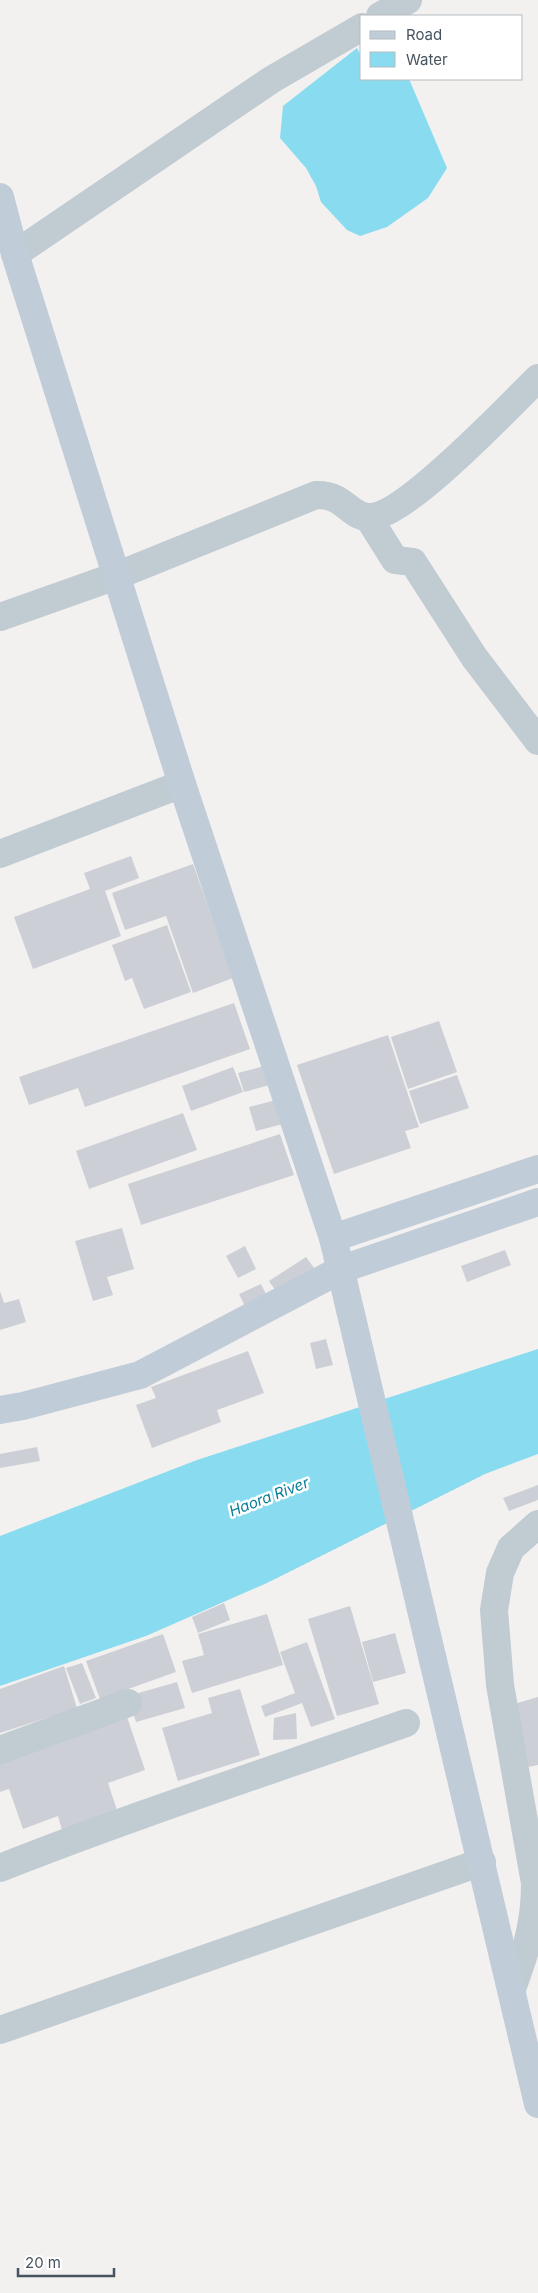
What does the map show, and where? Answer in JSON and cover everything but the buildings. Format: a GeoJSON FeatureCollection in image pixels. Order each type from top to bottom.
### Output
{"type":"FeatureCollection","features":[{"type":"Feature","properties":{"kind":"street"},"geometry":{"type":"LineString","coordinates":[[382,15],[408,0]]}},
{"type":"Feature","properties":{"kind":"street"},"geometry":{"type":"LineString","coordinates":[[15,254],[271,80],[360,28]]}},
{"type":"Feature","properties":{"kind":"street"},"geometry":{"type":"LineString","coordinates":[[0,197],[15,254],[182,784],[342,1269],[538,2104]]}},
{"type":"Feature","properties":{"kind":"street"},"geometry":{"type":"LineString","coordinates":[[368,517],[394,507],[418,491],[470,445],[538,378]]}},
{"type":"Feature","properties":{"kind":"street"},"geometry":{"type":"LineString","coordinates":[[0,617],[116,576],[316,495],[328,495],[368,517],[395,560],[413,562],[474,656],[538,741]]}},
{"type":"Feature","properties":{"kind":"street"},"geometry":{"type":"LineString","coordinates":[[0,854],[182,784]]}},
{"type":"Feature","properties":{"kind":"street"},"geometry":{"type":"LineString","coordinates":[[333,1238],[538,1168]]}},
{"type":"Feature","properties":{"kind":"street"},"geometry":{"type":"LineString","coordinates":[[0,1421],[12,1408],[140,1375],[342,1269],[538,1202]]}},
{"type":"Feature","properties":{"kind":"street"},"geometry":{"type":"LineString","coordinates":[[512,1989],[530,1937],[535,1911],[535,1882],[500,1685],[494,1610],[500,1573],[511,1548],[538,1524]]}},
{"type":"Feature","properties":{"kind":"street"},"geometry":{"type":"LineString","coordinates":[[0,1750],[128,1703]]}},
{"type":"Feature","properties":{"kind":"street"},"geometry":{"type":"LineString","coordinates":[[0,1868],[184,1799],[406,1724]]}},
{"type":"Feature","properties":{"kind":"street"},"geometry":{"type":"LineString","coordinates":[[0,2030],[482,1862]]}},
{"type":"Feature","properties":{"kind":"water"},"geometry":{"type":"Polygon","coordinates":[[[357,48],[360,54],[360,80],[409,80],[447,168],[428,198],[387,227],[360,236],[347,230],[321,202],[316,186],[306,168],[280,138],[283,106],[357,48]]]}},
{"type":"Feature","properties":{"kind":"water","name":"Haora River"},"geometry":{"type":"Polygon","coordinates":[[[538,1349],[538,1454],[485,1474],[267,1583],[146,1636],[0,1686],[0,1536],[197,1460],[538,1349]]]}}]}
